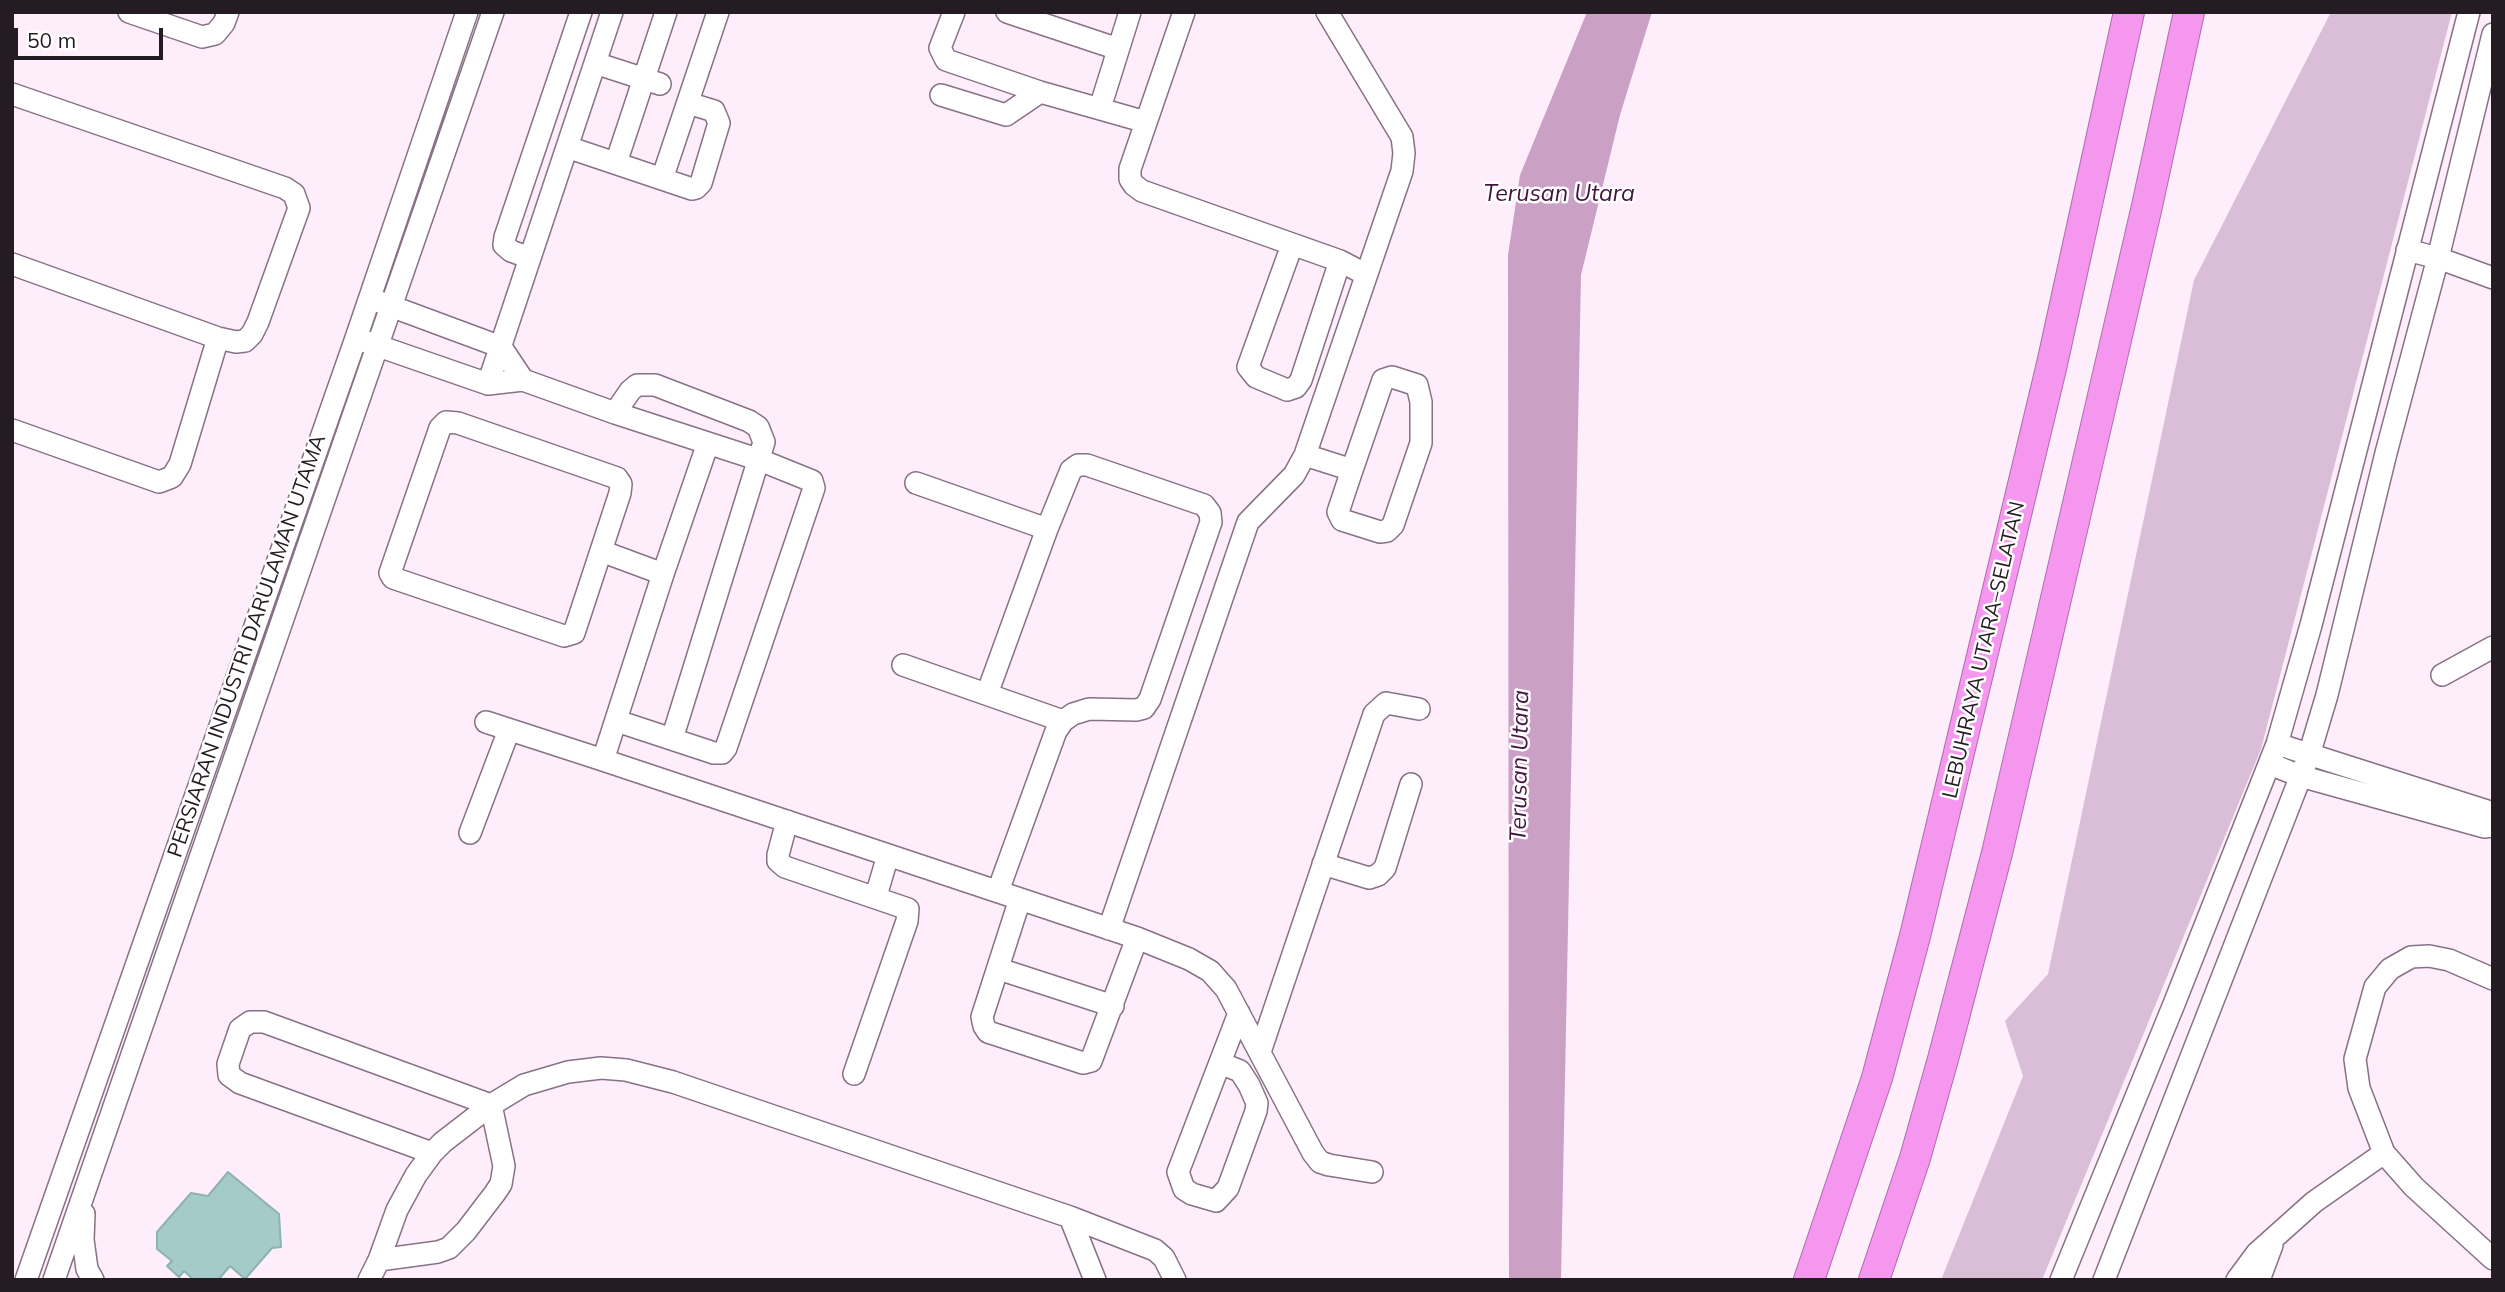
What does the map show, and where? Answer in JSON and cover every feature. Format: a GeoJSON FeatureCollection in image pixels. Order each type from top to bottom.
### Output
{"type":"FeatureCollection","features":[{"type":"Feature","properties":{"kind":"highway","name":"LEBUHRAYA UTARA–SELATAN"},"geometry":{"type":"LineString","coordinates":[[1810,1280],[1877,1078],[1915,936],[2052,364],[2129,12]]}},
{"type":"Feature","properties":{"kind":"highway"},"geometry":{"type":"LineString","coordinates":[[1874,1280],[1915,1158],[1997,853],[2126,300],[2189,12]]}},
{"type":"Feature","properties":{"kind":"street"},"geometry":{"type":"LineString","coordinates":[[129,12],[202,37],[215,34],[224,23],[228,12]]}},
{"type":"Feature","properties":{"kind":"street","name":"PERSIARAN INDUSTRI DARULAMAN UTAMA"},"geometry":{"type":"LineString","coordinates":[[28,1279],[467,12]]}},
{"type":"Feature","properties":{"kind":"street","name":"PERSIARAN INDUSTRI DARULAMAN UTAMA"},"geometry":{"type":"LineString","coordinates":[[54,1280],[493,12]]}},
{"type":"Feature","properties":{"kind":"street"},"geometry":{"type":"LineString","coordinates":[[530,258],[510,251],[504,245],[505,237],[581,12]]}},
{"type":"Feature","properties":{"kind":"street"},"geometry":{"type":"LineString","coordinates":[[616,163],[651,82],[666,12]]}},
{"type":"Feature","properties":{"kind":"street"},"geometry":{"type":"LineString","coordinates":[[662,179],[718,12]]}},
{"type":"Feature","properties":{"kind":"street"},"geometry":{"type":"LineString","coordinates":[[954,12],[940,48],[946,60],[1040,92],[1146,122]]}},
{"type":"Feature","properties":{"kind":"street"},"geometry":{"type":"LineString","coordinates":[[1007,12],[1118,49]]}},
{"type":"Feature","properties":{"kind":"street"},"geometry":{"type":"LineString","coordinates":[[1100,108],[1130,12]]}},
{"type":"Feature","properties":{"kind":"street"},"geometry":{"type":"LineString","coordinates":[[1184,12],[1130,169],[1130,179],[1134,185],[1142,191],[1340,261],[1365,274]]}},
{"type":"Feature","properties":{"kind":"street"},"geometry":{"type":"LineString","coordinates":[[1108,929],[1248,522],[1294,475],[1305,455],[1402,171],[1402,137],[1326,12]]}},
{"type":"Feature","properties":{"kind":"street"},"geometry":{"type":"LineString","coordinates":[[2061,1280],[2274,754],[2311,625],[2469,12]]}},
{"type":"Feature","properties":{"kind":"street"},"geometry":{"type":"LineString","coordinates":[[488,384],[595,63],[609,13]]}},
{"type":"Feature","properties":{"kind":"street"},"geometry":{"type":"LineString","coordinates":[[2104,1280],[2309,755],[2327,695],[2493,34]]}},
{"type":"Feature","properties":{"kind":"street"},"geometry":{"type":"LineString","coordinates":[[595,63],[651,82]]}},
{"type":"Feature","properties":{"kind":"street"},"geometry":{"type":"LineString","coordinates":[[941,95],[1006,115],[1040,92]]}},
{"type":"Feature","properties":{"kind":"street"},"geometry":{"type":"LineString","coordinates":[[12,94],[285,188],[293,194],[299,208],[252,334],[245,341],[218,338],[12,264]]}},
{"type":"Feature","properties":{"kind":"street"},"geometry":{"type":"LineString","coordinates":[[567,147],[692,189],[701,183],[719,123],[714,111],[688,103]]}},
{"type":"Feature","properties":{"kind":"street"},"geometry":{"type":"LineString","coordinates":[[1292,245],[1248,368],[1256,377],[1287,390],[1296,387],[1301,380],[1340,261]]}},
{"type":"Feature","properties":{"kind":"street"},"geometry":{"type":"LineString","coordinates":[[2407,250],[2493,278]]}},
{"type":"Feature","properties":{"kind":"street"},"geometry":{"type":"LineString","coordinates":[[369,298],[501,347],[523,380]]}},
{"type":"Feature","properties":{"kind":"street"},"geometry":{"type":"LineString","coordinates":[[12,430],[159,482],[172,477],[180,464],[218,338]]}},
{"type":"Feature","properties":{"kind":"street"},"geometry":{"type":"LineString","coordinates":[[356,338],[488,384],[523,380],[760,460],[812,481],[814,488],[726,748],[722,753],[617,721]]}},
{"type":"Feature","properties":{"kind":"street"},"geometry":{"type":"LineString","coordinates":[[1392,377],[1417,385],[1421,402],[1421,443],[1393,525],[1387,531],[1380,532],[1342,520],[1338,512],[1352,470],[1383,380],[1392,377]]}},
{"type":"Feature","properties":{"kind":"street"},"geometry":{"type":"LineString","coordinates":[[615,413],[637,385],[654,385],[749,421],[758,427],[764,442],[672,739]]}},
{"type":"Feature","properties":{"kind":"street"},"geometry":{"type":"LineString","coordinates":[[446,422],[458,423],[617,478],[621,484],[620,493],[601,551],[574,633],[564,636],[393,578],[390,573],[440,428],[446,422]]}},
{"type":"Feature","properties":{"kind":"street"},"geometry":{"type":"LineString","coordinates":[[603,760],[708,443]]}},
{"type":"Feature","properties":{"kind":"street"},"geometry":{"type":"LineString","coordinates":[[1305,455],[1352,470]]}},
{"type":"Feature","properties":{"kind":"street"},"geometry":{"type":"LineString","coordinates":[[987,694],[1071,470],[1078,465],[1087,465],[1204,505],[1210,513],[1211,522],[1150,699],[1144,708],[1088,709],[1063,721],[1056,731],[998,891]]}},
{"type":"Feature","properties":{"kind":"street"},"geometry":{"type":"LineString","coordinates":[[916,483],[1047,529]]}},
{"type":"Feature","properties":{"kind":"street"},"geometry":{"type":"LineString","coordinates":[[601,551],[663,574]]}},
{"type":"Feature","properties":{"kind":"street"},"geometry":{"type":"LineString","coordinates":[[2442,675],[2493,647]]}},
{"type":"Feature","properties":{"kind":"street"},"geometry":{"type":"LineString","coordinates":[[903,665],[1063,721]]}},
{"type":"Feature","properties":{"kind":"street"},"geometry":{"type":"LineString","coordinates":[[1260,1052],[1374,714],[1386,703],[1419,709]]}},
{"type":"Feature","properties":{"kind":"street"},"geometry":{"type":"LineString","coordinates":[[486,722],[998,891],[1137,938],[1189,959],[1210,971],[1226,989],[1299,1129],[1320,1162],[1371,1172]]}},
{"type":"Feature","properties":{"kind":"street"},"geometry":{"type":"LineString","coordinates":[[470,834],[509,730]]}},
{"type":"Feature","properties":{"kind":"street"},"geometry":{"type":"LineString","coordinates":[[2274,754],[2309,755],[2493,815]]}},
{"type":"Feature","properties":{"kind":"street"},"geometry":{"type":"LineString","coordinates":[[2274,754],[2300,776],[2484,827],[2493,827]]}},
{"type":"Feature","properties":{"kind":"street"},"geometry":{"type":"LineString","coordinates":[[1324,864],[1369,878],[1378,875],[1385,868],[1411,784]]}},
{"type":"Feature","properties":{"kind":"street"},"geometry":{"type":"LineString","coordinates":[[788,821],[778,855],[778,861],[785,867],[908,909],[909,914],[855,1074]]}},
{"type":"Feature","properties":{"kind":"street"},"geometry":{"type":"LineString","coordinates":[[876,896],[888,855]]}},
{"type":"Feature","properties":{"kind":"street"},"geometry":{"type":"LineString","coordinates":[[1020,899],[982,1017],[988,1032],[1083,1063],[1091,1061],[1137,938]]}},
{"type":"Feature","properties":{"kind":"street"},"geometry":{"type":"LineString","coordinates":[[2493,979],[2448,960],[2429,956],[2411,957],[2390,969],[2375,987],[2355,1059],[2356,1074],[2384,1153],[2414,1186],[2493,1259]]}},
{"type":"Feature","properties":{"kind":"street"},"geometry":{"type":"LineString","coordinates":[[999,968],[1113,1006]]}},
{"type":"Feature","properties":{"kind":"street"},"geometry":{"type":"LineString","coordinates":[[1220,1063],[1240,1071],[1257,1103],[1228,1188],[1216,1200],[1184,1189],[1178,1171],[1239,1013]]}},
{"type":"Feature","properties":{"kind":"street"},"geometry":{"type":"LineString","coordinates":[[432,1153],[240,1083],[229,1075],[228,1064],[240,1029],[250,1022],[264,1022],[491,1105]]}},
{"type":"Feature","properties":{"kind":"street"},"geometry":{"type":"LineString","coordinates":[[372,1274],[397,1210],[416,1175],[432,1153],[491,1105],[524,1085],[548,1077],[601,1068],[626,1070],[673,1082],[1070,1217],[1155,1250],[1164,1258],[1175,1280]]}},
{"type":"Feature","properties":{"kind":"street"},"geometry":{"type":"LineString","coordinates":[[372,1274],[449,1248],[466,1231],[495,1193],[501,1184],[504,1166],[491,1105]]}},
{"type":"Feature","properties":{"kind":"street"},"geometry":{"type":"LineString","coordinates":[[2237,1280],[2257,1252],[2314,1202],[2384,1153]]}},
{"type":"Feature","properties":{"kind":"street"},"geometry":{"type":"LineString","coordinates":[[85,1191],[83,1240],[87,1269],[93,1280]]}},
{"type":"Feature","properties":{"kind":"street"},"geometry":{"type":"LineString","coordinates":[[1070,1217],[1095,1280]]}},
{"type":"Feature","properties":{"kind":"street"},"geometry":{"type":"LineString","coordinates":[[2259,1280],[2275,1237]]}},
{"type":"Feature","properties":{"kind":"shaded area"},"geometry":{"type":"Polygon","coordinates":[[[2331,12],[2452,12],[2261,749],[2042,1280],[1941,1280],[2023,1076],[2005,1021],[2048,974],[2194,280],[2331,12]]]}},
{"type":"Feature","properties":{"kind":"water","name":"Terusan Utara"},"geometry":{"type":"Polygon","coordinates":[[[1587,12],[1652,12],[1620,115],[1581,275],[1561,1280],[1509,1280],[1508,255],[1520,175],[1587,12]]]}},
{"type":"Feature","properties":{"kind":"building"},"geometry":{"type":"Polygon","coordinates":[[[228,1172],[279,1214],[281,1247],[272,1248],[245,1279],[230,1266],[218,1280],[194,1280],[184,1271],[179,1277],[167,1266],[172,1261],[157,1249],[157,1232],[191,1193],[208,1196],[228,1172]]]}}]}
